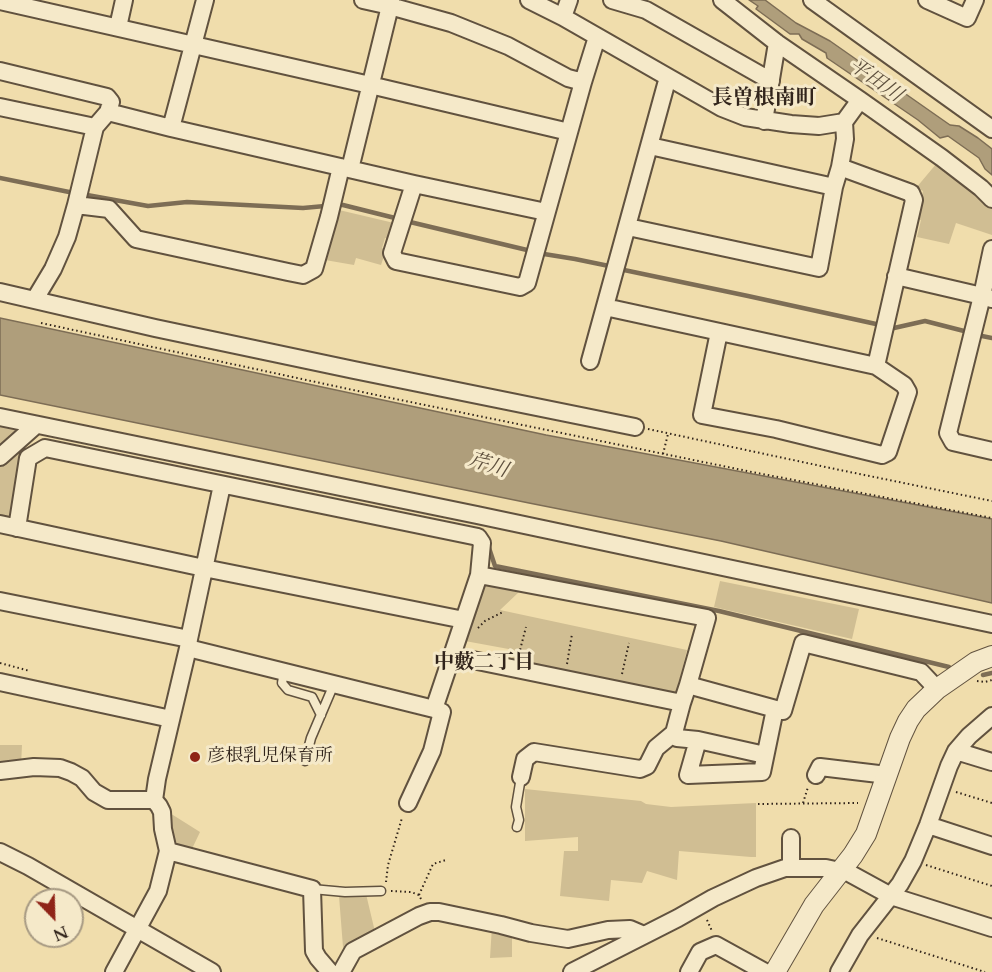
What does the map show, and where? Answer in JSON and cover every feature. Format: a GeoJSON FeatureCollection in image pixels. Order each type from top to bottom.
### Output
{"type":"FeatureCollection","features":[{"type":"Feature","properties":{"kind":"street"},"geometry":{"type":"LineString","coordinates":[[118,27],[124,0]]}},
{"type":"Feature","properties":{"kind":"street"},"geometry":{"type":"LineString","coordinates":[[171,128],[205,0]]}},
{"type":"Feature","properties":{"kind":"street"},"geometry":{"type":"LineString","coordinates":[[363,0],[391,3],[451,23],[508,46],[568,78],[583,82]]}},
{"type":"Feature","properties":{"kind":"street"},"geometry":{"type":"LineString","coordinates":[[529,0],[722,108],[745,117],[819,126],[844,123]]}},
{"type":"Feature","properties":{"kind":"street"},"geometry":{"type":"LineString","coordinates":[[563,17],[569,0]]}},
{"type":"Feature","properties":{"kind":"street"},"geometry":{"type":"LineString","coordinates":[[612,0],[646,10],[771,81]]}},
{"type":"Feature","properties":{"kind":"street"},"geometry":{"type":"LineString","coordinates":[[722,0],[777,43],[942,158],[992,199]]}},
{"type":"Feature","properties":{"kind":"street"},"geometry":{"type":"LineString","coordinates":[[813,0],[992,129]]}},
{"type":"Feature","properties":{"kind":"street"},"geometry":{"type":"LineString","coordinates":[[927,0],[967,18],[975,0]]}},
{"type":"Feature","properties":{"kind":"street"},"geometry":{"type":"LineString","coordinates":[[0,1],[569,132]]}},
{"type":"Feature","properties":{"kind":"street"},"geometry":{"type":"LineString","coordinates":[[76,206],[109,209],[136,238],[288,272],[303,274],[314,269],[370,85],[391,3]]}},
{"type":"Feature","properties":{"kind":"street"},"geometry":{"type":"LineString","coordinates":[[414,184],[392,253],[396,261],[520,287],[527,283],[597,38]]}},
{"type":"Feature","properties":{"kind":"street"},"geometry":{"type":"LineString","coordinates":[[764,120],[777,43]]}},
{"type":"Feature","properties":{"kind":"street"},"geometry":{"type":"LineString","coordinates":[[0,71],[108,97],[111,102],[108,112],[95,127],[67,237],[53,269],[35,299]]}},
{"type":"Feature","properties":{"kind":"street"},"geometry":{"type":"LineString","coordinates":[[590,361],[669,77]]}},
{"type":"Feature","properties":{"kind":"street"},"geometry":{"type":"LineString","coordinates":[[628,226],[819,268],[845,139],[844,123],[860,100]]}},
{"type":"Feature","properties":{"kind":"street"},"geometry":{"type":"LineString","coordinates":[[0,107],[95,127]]}},
{"type":"Feature","properties":{"kind":"street"},"geometry":{"type":"LineString","coordinates":[[108,112],[414,184],[546,212]]}},
{"type":"Feature","properties":{"kind":"street"},"geometry":{"type":"LineString","coordinates":[[650,146],[834,187]]}},
{"type":"Feature","properties":{"kind":"street"},"geometry":{"type":"LineString","coordinates":[[840,167],[911,193],[914,200],[876,366]]}},
{"type":"Feature","properties":{"kind":"street"},"geometry":{"type":"LineString","coordinates":[[992,249],[987,297],[948,433],[953,442],[992,451]]}},
{"type":"Feature","properties":{"kind":"street"},"geometry":{"type":"LineString","coordinates":[[896,276],[987,297]]}},
{"type":"Feature","properties":{"kind":"street"},"geometry":{"type":"LineString","coordinates":[[0,292],[155,328],[635,427]]}},
{"type":"Feature","properties":{"kind":"street"},"geometry":{"type":"LineString","coordinates":[[605,307],[876,366],[903,385],[908,392],[888,452],[882,455],[776,429],[702,415],[719,332]]}},
{"type":"Feature","properties":{"kind":"street"},"geometry":{"type":"LineString","coordinates":[[0,417],[992,624]]}},
{"type":"Feature","properties":{"kind":"street"},"geometry":{"type":"LineString","coordinates":[[0,457],[36,425]]}},
{"type":"Feature","properties":{"kind":"street"},"geometry":{"type":"LineString","coordinates":[[17,528],[28,458],[45,448],[478,537],[482,543],[471,624],[453,657],[434,710]]}},
{"type":"Feature","properties":{"kind":"street"},"geometry":{"type":"LineString","coordinates":[[114,972],[158,891],[168,851],[162,812],[154,800],[156,769],[171,719],[222,484]]}},
{"type":"Feature","properties":{"kind":"street"},"geometry":{"type":"LineString","coordinates":[[0,524],[65,535],[204,568],[471,624]]}},
{"type":"Feature","properties":{"kind":"street"},"geometry":{"type":"LineString","coordinates":[[479,574],[707,618],[674,733],[656,748],[647,766],[640,770],[534,752],[525,759],[521,777]]}},
{"type":"Feature","properties":{"kind":"street"},"geometry":{"type":"LineString","coordinates":[[0,601],[188,644],[284,672],[442,712],[432,751],[408,803]]}},
{"type":"Feature","properties":{"kind":"street"},"geometry":{"type":"LineString","coordinates":[[688,685],[783,711],[803,643],[921,672],[937,689]]}},
{"type":"Feature","properties":{"kind":"street"},"geometry":{"type":"LineString","coordinates":[[776,972],[814,905],[854,855],[866,834],[900,738],[916,709],[937,689],[976,662],[992,656]]}},
{"type":"Feature","properties":{"kind":"street"},"geometry":{"type":"LineString","coordinates":[[453,657],[682,703]]}},
{"type":"Feature","properties":{"kind":"street"},"geometry":{"type":"LineString","coordinates":[[0,682],[171,719]]}},
{"type":"Feature","properties":{"kind":"street"},"geometry":{"type":"LineString","coordinates":[[698,740],[688,776],[762,772],[775,709]]}},
{"type":"Feature","properties":{"kind":"street"},"geometry":{"type":"LineString","coordinates":[[844,971],[860,935],[891,896],[913,861],[956,751],[992,716]]}},
{"type":"Feature","properties":{"kind":"street"},"geometry":{"type":"LineString","coordinates":[[674,733],[677,738],[698,740],[765,755]]}},
{"type":"Feature","properties":{"kind":"street"},"geometry":{"type":"LineString","coordinates":[[956,751],[992,762]]}},
{"type":"Feature","properties":{"kind":"street"},"geometry":{"type":"LineString","coordinates":[[820,766],[887,775]]}},
{"type":"Feature","properties":{"kind":"street"},"geometry":{"type":"LineString","coordinates":[[0,771],[34,767],[60,768],[82,778],[94,792],[108,800],[154,800]]}},
{"type":"Feature","properties":{"kind":"street"},"geometry":{"type":"LineString","coordinates":[[928,825],[992,846]]}},
{"type":"Feature","properties":{"kind":"street"},"geometry":{"type":"LineString","coordinates":[[791,838],[791,868]]}},
{"type":"Feature","properties":{"kind":"street"},"geometry":{"type":"LineString","coordinates":[[168,851],[312,889],[314,951],[318,958],[341,971],[353,951],[427,913],[439,912],[568,939],[608,930],[630,928],[644,935]]}},
{"type":"Feature","properties":{"kind":"street"},"geometry":{"type":"LineString","coordinates":[[0,852],[24,862],[185,959],[212,972]]}},
{"type":"Feature","properties":{"kind":"street"},"geometry":{"type":"LineString","coordinates":[[573,972],[595,965],[644,935],[713,898],[756,878],[785,868],[826,868],[849,873],[891,896],[992,928]]}},
{"type":"Feature","properties":{"kind":"street"},"geometry":{"type":"LineString","coordinates":[[689,972],[700,952],[716,945],[765,972]]}},
{"type":"Feature","properties":{"kind":"lane"},"geometry":{"type":"LineString","coordinates":[[284,672],[282,683],[288,690],[312,698],[321,715]]}},
{"type":"Feature","properties":{"kind":"lane"},"geometry":{"type":"LineString","coordinates":[[305,761],[311,738],[334,684]]}},
{"type":"Feature","properties":{"kind":"lane"},"geometry":{"type":"LineString","coordinates":[[517,827],[519,820],[516,807],[521,777]]}},
{"type":"Feature","properties":{"kind":"lane"},"geometry":{"type":"LineString","coordinates":[[312,889],[345,892],[383,891]]}},
{"type":"Feature","properties":{"kind":"path"},"geometry":{"type":"LineString","coordinates":[[41,323],[663,454],[992,518]]}},
{"type":"Feature","properties":{"kind":"path"},"geometry":{"type":"LineString","coordinates":[[635,427],[992,501]]}},
{"type":"Feature","properties":{"kind":"path"},"geometry":{"type":"LineString","coordinates":[[663,454],[668,434]]}},
{"type":"Feature","properties":{"kind":"path"},"geometry":{"type":"LineString","coordinates":[[471,624],[485,621],[503,612]]}},
{"type":"Feature","properties":{"kind":"path"},"geometry":{"type":"LineString","coordinates":[[519,654],[526,627]]}},
{"type":"Feature","properties":{"kind":"path"},"geometry":{"type":"LineString","coordinates":[[567,664],[572,634]]}},
{"type":"Feature","properties":{"kind":"path"},"geometry":{"type":"LineString","coordinates":[[622,674],[629,643]]}},
{"type":"Feature","properties":{"kind":"path"},"geometry":{"type":"LineString","coordinates":[[0,663],[30,671]]}},
{"type":"Feature","properties":{"kind":"path"},"geometry":{"type":"LineString","coordinates":[[941,788],[992,803]]}},
{"type":"Feature","properties":{"kind":"path"},"geometry":{"type":"LineString","coordinates":[[408,803],[400,822],[383,891],[405,891],[419,895]]}},
{"type":"Feature","properties":{"kind":"path"},"geometry":{"type":"LineString","coordinates":[[758,804],[858,803]]}},
{"type":"Feature","properties":{"kind":"path"},"geometry":{"type":"LineString","coordinates":[[427,913],[419,895],[433,864],[446,860]]}},
{"type":"Feature","properties":{"kind":"path"},"geometry":{"type":"LineString","coordinates":[[913,861],[992,886]]}},
{"type":"Feature","properties":{"kind":"path"},"geometry":{"type":"LineString","coordinates":[[700,905],[716,945]]}},
{"type":"Feature","properties":{"kind":"path"},"geometry":{"type":"LineString","coordinates":[[860,935],[871,936],[985,972]]}},
{"type":"Feature","properties":{"kind":"shaded area"},"geometry":{"type":"Polygon","coordinates":[[[937,163],[992,207],[992,235],[956,223],[949,244],[917,237],[921,220],[916,219],[923,191],[916,188],[937,163]]]}},
{"type":"Feature","properties":{"kind":"shaded area"},"geometry":{"type":"Polygon","coordinates":[[[339,210],[394,223],[389,239],[385,238],[382,248],[386,250],[381,265],[356,258],[354,265],[325,260],[339,210]]]}},
{"type":"Feature","properties":{"kind":"shaded area"},"geometry":{"type":"Polygon","coordinates":[[[0,423],[15,427],[16,435],[0,449],[0,423]]]}},
{"type":"Feature","properties":{"kind":"shaded area"},"geometry":{"type":"Polygon","coordinates":[[[16,452],[25,454],[13,517],[8,521],[0,519],[0,466],[16,452]]]}},
{"type":"Feature","properties":{"kind":"shaded area"},"geometry":{"type":"Polygon","coordinates":[[[720,581],[859,609],[852,639],[714,607],[720,581]]]}},
{"type":"Feature","properties":{"kind":"shaded area"},"geometry":{"type":"Polygon","coordinates":[[[483,583],[519,592],[500,610],[687,650],[676,693],[511,662],[514,650],[465,641],[483,583]]]}},
{"type":"Feature","properties":{"kind":"shaded area"},"geometry":{"type":"Polygon","coordinates":[[[0,745],[22,745],[21,766],[0,768],[0,745]]]}},
{"type":"Feature","properties":{"kind":"shaded area"},"geometry":{"type":"Polygon","coordinates":[[[525,789],[641,801],[646,804],[671,807],[756,803],[756,857],[679,851],[677,880],[647,871],[642,883],[611,880],[609,901],[560,896],[564,851],[578,851],[578,837],[525,841],[525,789]]]}},
{"type":"Feature","properties":{"kind":"shaded area"},"geometry":{"type":"Polygon","coordinates":[[[165,810],[200,832],[190,853],[170,849],[165,810]]]}},
{"type":"Feature","properties":{"kind":"shaded area"},"geometry":{"type":"Polygon","coordinates":[[[366,894],[376,936],[346,951],[343,947],[339,896],[366,894]]]}},
{"type":"Feature","properties":{"kind":"shaded area"},"geometry":{"type":"Polygon","coordinates":[[[492,926],[512,930],[512,957],[490,958],[492,926]]]}},
{"type":"Feature","properties":{"kind":"water","name":"平田川"},"geometry":{"type":"Polygon","coordinates":[[[749,0],[765,0],[796,23],[830,41],[950,125],[959,126],[978,138],[992,149],[992,175],[985,169],[979,158],[948,136],[940,138],[918,120],[827,58],[826,53],[802,39],[799,34],[790,34],[756,9],[758,6],[749,0]]]}},
{"type":"Feature","properties":{"kind":"water","name":"芹川"},"geometry":{"type":"Polygon","coordinates":[[[0,318],[546,435],[992,519],[992,603],[721,541],[0,395],[0,318]]]}},
{"type":"Feature","properties":{"kind":"waterway"},"geometry":{"type":"LineString","coordinates":[[0,178],[74,193]]}},
{"type":"Feature","properties":{"kind":"waterway"},"geometry":{"type":"LineString","coordinates":[[87,195],[148,206],[187,202],[303,208],[325,206]]}},
{"type":"Feature","properties":{"kind":"waterway"},"geometry":{"type":"LineString","coordinates":[[339,205],[395,218]]}},
{"type":"Feature","properties":{"kind":"waterway"},"geometry":{"type":"LineString","coordinates":[[410,222],[527,250]]}},
{"type":"Feature","properties":{"kind":"waterway"},"geometry":{"type":"LineString","coordinates":[[544,254],[609,266]]}},
{"type":"Feature","properties":{"kind":"waterway"},"geometry":{"type":"LineString","coordinates":[[624,270],[876,324]]}},
{"type":"Feature","properties":{"kind":"waterway"},"geometry":{"type":"LineString","coordinates":[[894,328],[925,321],[964,331]]}},
{"type":"Feature","properties":{"kind":"waterway"},"geometry":{"type":"LineString","coordinates":[[982,336],[992,338]]}},
{"type":"Feature","properties":{"kind":"waterway"},"geometry":{"type":"LineString","coordinates":[[488,545],[495,566],[719,611],[949,667]]}},
{"type":"Feature","properties":{"kind":"waterway"},"geometry":{"type":"LineString","coordinates":[[983,675],[992,673]]}},
{"type":"Feature","properties":{"kind":"place","name":"彦根乳児保育所"},"geometry":{"type":"Point","coordinates":[195,757]}},
{"type":"Feature","properties":{"kind":"district","name":"長曽根南町"},"geometry":{"type":"Point","coordinates":[764,99]}},
{"type":"Feature","properties":{"kind":"district","name":"中藪二丁目"},"geometry":{"type":"Point","coordinates":[484,663]}}]}
